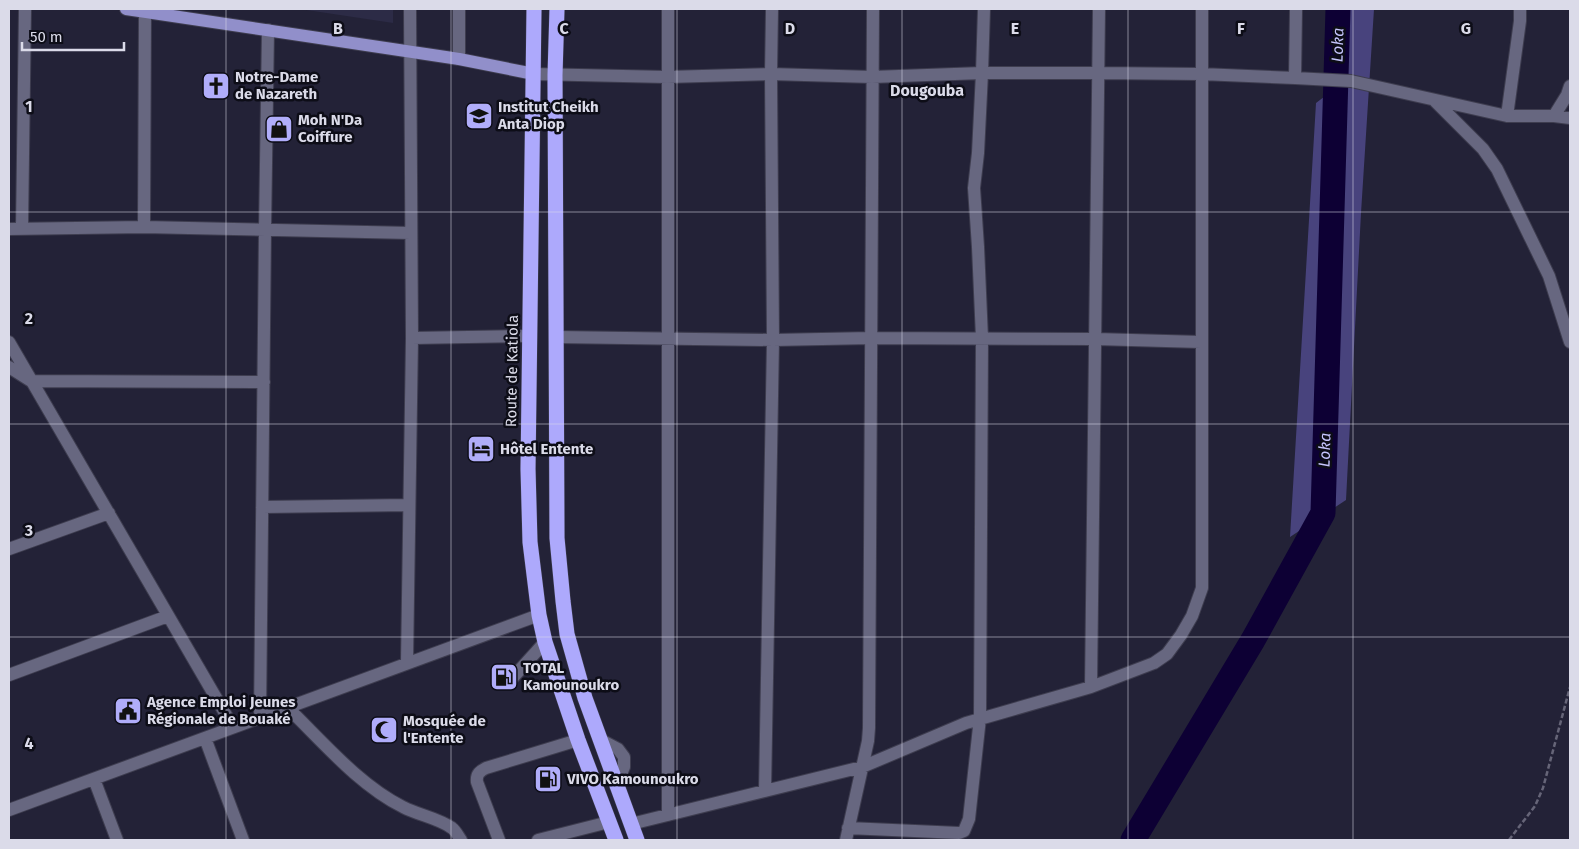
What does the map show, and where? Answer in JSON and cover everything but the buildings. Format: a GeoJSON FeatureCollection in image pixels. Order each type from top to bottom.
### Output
{"type":"FeatureCollection","features":[{"type":"Feature","properties":{"kind":"highway","name":"Route de Katiola"},"geometry":{"type":"LineString","coordinates":[[534,9],[528,469],[530,542],[539,615],[545,642],[578,740],[616,840]]}},
{"type":"Feature","properties":{"kind":"highway"},"geometry":{"type":"LineString","coordinates":[[556,9],[557,538],[562,592],[567,634],[584,698],[637,840]]}},
{"type":"Feature","properties":{"kind":"main road"},"geometry":{"type":"LineString","coordinates":[[126,9],[410,51],[534,74]]}},
{"type":"Feature","properties":{"kind":"street"},"geometry":{"type":"LineString","coordinates":[[22,228],[25,9]]}},
{"type":"Feature","properties":{"kind":"street"},"geometry":{"type":"LineString","coordinates":[[407,662],[412,338],[410,9]]}},
{"type":"Feature","properties":{"kind":"street"},"geometry":{"type":"LineString","coordinates":[[459,9],[459,59]]}},
{"type":"Feature","properties":{"kind":"street"},"geometry":{"type":"LineString","coordinates":[[668,9],[668,815]]}},
{"type":"Feature","properties":{"kind":"street"},"geometry":{"type":"LineString","coordinates":[[765,791],[774,340],[772,9]]}},
{"type":"Feature","properties":{"kind":"street"},"geometry":{"type":"LineString","coordinates":[[873,9],[870,728],[848,834],[953,833],[964,831],[969,819],[980,718],[982,338],[974,194],[984,9]]}},
{"type":"Feature","properties":{"kind":"street"},"geometry":{"type":"LineString","coordinates":[[1090,687],[1099,9]]}},
{"type":"Feature","properties":{"kind":"street"},"geometry":{"type":"LineString","coordinates":[[631,824],[862,767],[952,728],[980,718],[1090,687],[1154,663],[1167,654],[1181,635],[1192,616],[1202,588],[1202,9]]}},
{"type":"Feature","properties":{"kind":"street"},"geometry":{"type":"LineString","coordinates":[[1295,78],[1296,9]]}},
{"type":"Feature","properties":{"kind":"street"},"geometry":{"type":"LineString","coordinates":[[1507,116],[1520,9]]}},
{"type":"Feature","properties":{"kind":"street"},"geometry":{"type":"LineString","coordinates":[[144,227],[145,12]]}},
{"type":"Feature","properties":{"kind":"street"},"geometry":{"type":"LineString","coordinates":[[260,718],[264,230],[268,30]]}},
{"type":"Feature","properties":{"kind":"street"},"geometry":{"type":"LineString","coordinates":[[534,74],[667,77],[771,74],[872,77],[982,73],[1099,73],[1201,74],[1323,79],[1351,81],[1507,116],[1570,118]]}},
{"type":"Feature","properties":{"kind":"street"},"geometry":{"type":"LineString","coordinates":[[1554,116],[1567,95],[1570,86]]}},
{"type":"Feature","properties":{"kind":"street"},"geometry":{"type":"LineString","coordinates":[[1434,100],[1478,144],[1497,168],[1549,276],[1570,342]]}},
{"type":"Feature","properties":{"kind":"street"},"geometry":{"type":"LineString","coordinates":[[9,230],[22,228],[144,227],[411,232]]}},
{"type":"Feature","properties":{"kind":"street"},"geometry":{"type":"LineString","coordinates":[[412,338],[530,336]]}},
{"type":"Feature","properties":{"kind":"street"},"geometry":{"type":"LineString","coordinates":[[556,336],[774,340],[871,338],[1096,339],[1201,342]]}},
{"type":"Feature","properties":{"kind":"street"},"geometry":{"type":"LineString","coordinates":[[9,342],[233,727]]}},
{"type":"Feature","properties":{"kind":"street"},"geometry":{"type":"LineString","coordinates":[[9,367],[31,381],[264,382]]}},
{"type":"Feature","properties":{"kind":"street"},"geometry":{"type":"LineString","coordinates":[[262,507],[408,505]]}},
{"type":"Feature","properties":{"kind":"street"},"geometry":{"type":"LineString","coordinates":[[9,548],[108,513]]}},
{"type":"Feature","properties":{"kind":"street"},"geometry":{"type":"LineString","coordinates":[[9,810],[539,615]]}},
{"type":"Feature","properties":{"kind":"street"},"geometry":{"type":"LineString","coordinates":[[9,675],[168,616]]}},
{"type":"Feature","properties":{"kind":"street"},"geometry":{"type":"LineString","coordinates":[[508,683],[545,642]]}},
{"type":"Feature","properties":{"kind":"street"},"geometry":{"type":"LineString","coordinates":[[288,708],[354,772],[384,797],[406,809],[442,822],[453,829],[461,840]]}},
{"type":"Feature","properties":{"kind":"street"},"geometry":{"type":"LineString","coordinates":[[205,738],[243,840]]}},
{"type":"Feature","properties":{"kind":"street"},"geometry":{"type":"LineString","coordinates":[[499,840],[478,782],[478,775],[481,771],[578,740]]}},
{"type":"Feature","properties":{"kind":"street"},"geometry":{"type":"LineString","coordinates":[[94,779],[117,840]]}},
{"type":"Feature","properties":{"kind":"street"},"geometry":{"type":"LineString","coordinates":[[538,840],[609,822]]}},
{"type":"Feature","properties":{"kind":"path"},"geometry":{"type":"LineString","coordinates":[[1509,840],[1535,806],[1543,788],[1570,687]]}},
{"type":"Feature","properties":{"kind":"shaded area"},"geometry":{"type":"Polygon","coordinates":[[[300,9],[393,9],[393,23],[300,9]]]}},
{"type":"Feature","properties":{"kind":"shaded area"},"geometry":{"type":"Polygon","coordinates":[[[1334,9],[1374,9],[1346,500],[1290,537],[1316,103],[1333,90],[1334,9]]]}},
{"type":"Feature","properties":{"kind":"waterway","name":"Loka"},"geometry":{"type":"LineString","coordinates":[[1133,840],[1253,640],[1323,513],[1338,9]]}},
{"type":"Feature","properties":{"kind":"place","name":"Notre-Dame de Nazareth"},"geometry":{"type":"Point","coordinates":[216,86]}},
{"type":"Feature","properties":{"kind":"place","name":"Institut Cheikh Anta Diop"},"geometry":{"type":"Point","coordinates":[479,116]}},
{"type":"Feature","properties":{"kind":"place","name":"Moh N'Da Coiffure"},"geometry":{"type":"Point","coordinates":[279,129]}},
{"type":"Feature","properties":{"kind":"place","name":"Hôtel Entente"},"geometry":{"type":"Point","coordinates":[481,449]}},
{"type":"Feature","properties":{"kind":"place","name":"TOTAL Kamounoukro"},"geometry":{"type":"Point","coordinates":[504,677]}},
{"type":"Feature","properties":{"kind":"place","name":"Agence Emploi Jeunes Régionale de Bouaké"},"geometry":{"type":"Point","coordinates":[128,711]}},
{"type":"Feature","properties":{"kind":"place","name":"Mosquée de l'Entente"},"geometry":{"type":"Point","coordinates":[384,730]}},
{"type":"Feature","properties":{"kind":"place","name":"VIVO Kamounoukro"},"geometry":{"type":"Point","coordinates":[548,779]}},
{"type":"Feature","properties":{"kind":"district","name":"Dougouba"},"geometry":{"type":"Point","coordinates":[927,90]}}]}
